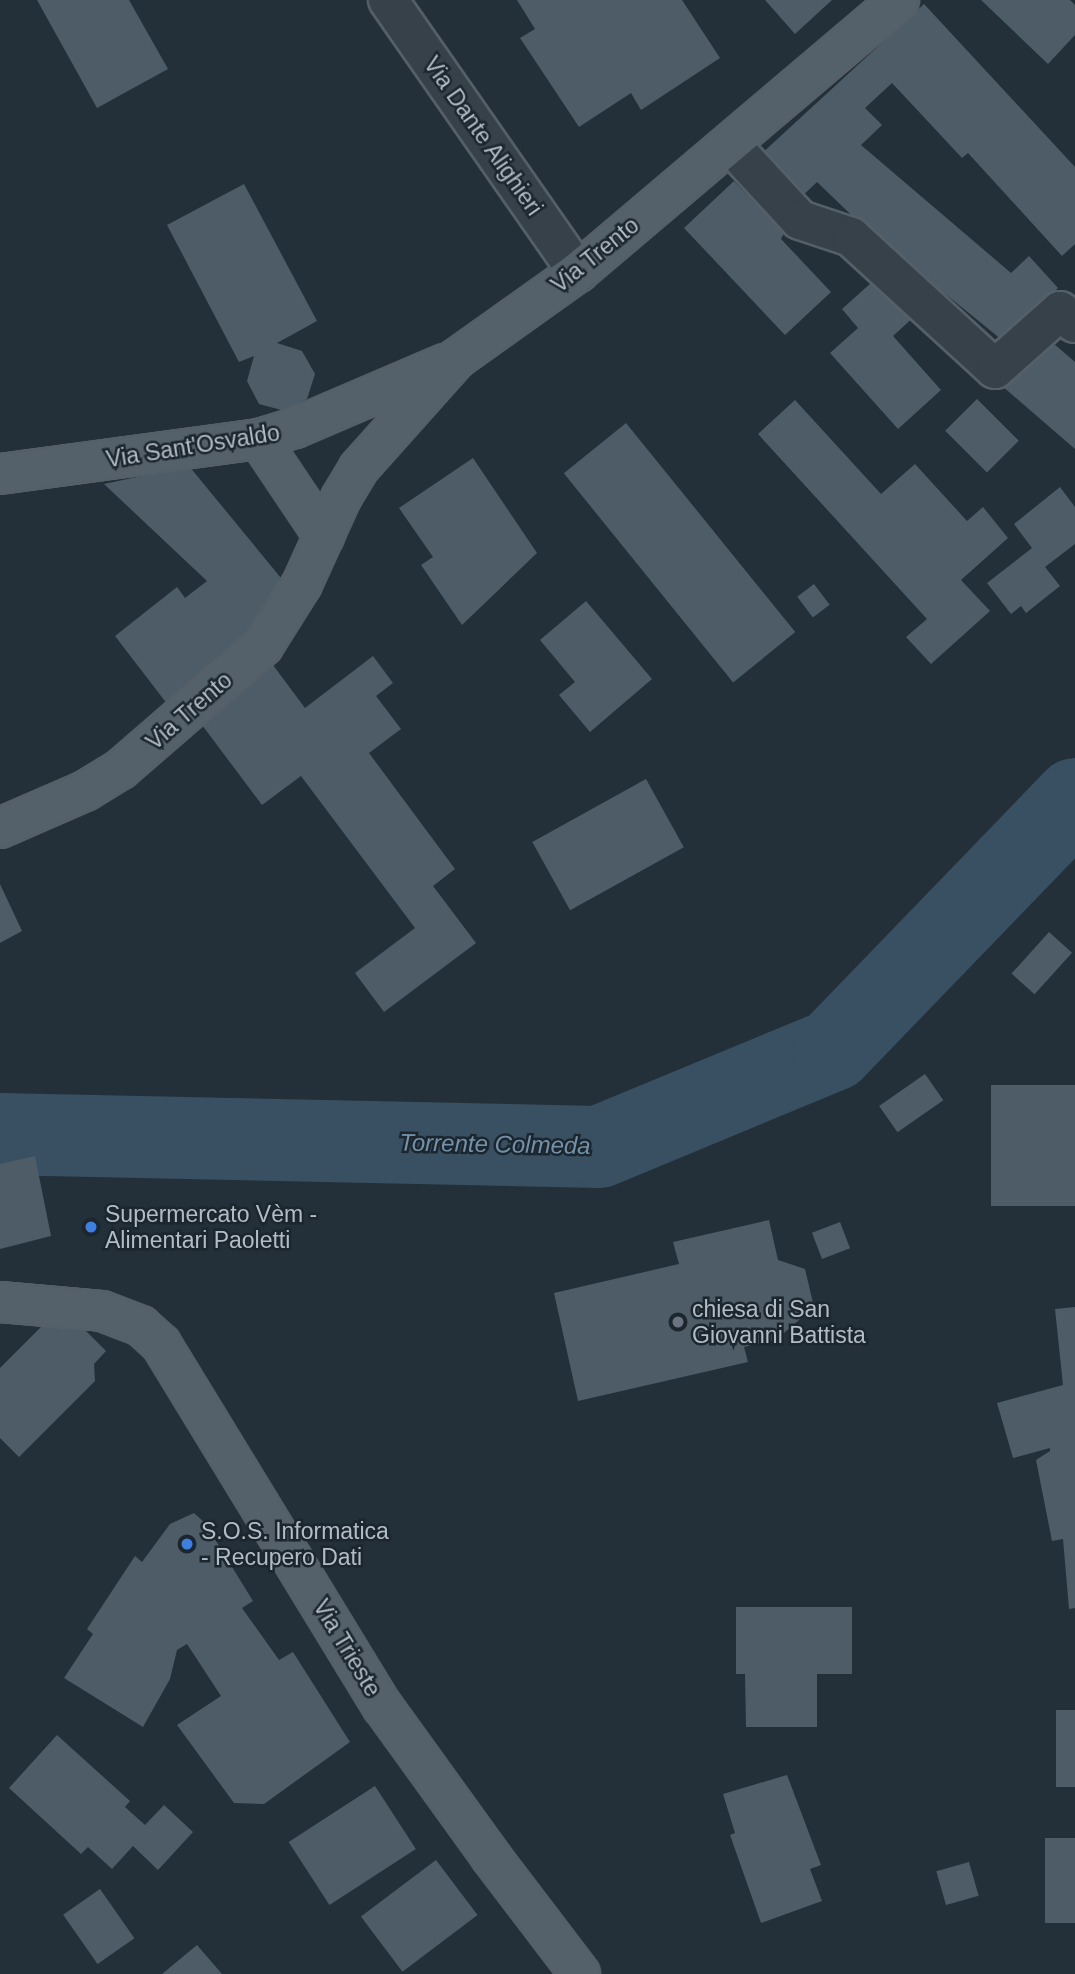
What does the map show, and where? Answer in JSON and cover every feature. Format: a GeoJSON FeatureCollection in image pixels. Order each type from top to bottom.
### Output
{"type":"FeatureCollection","features":[{"type":"Feature","properties":{"kind":"main road","name":"Via Trento"},"geometry":{"type":"LineString","coordinates":[[0,828],[85,791],[121,769],[263,646],[283,618],[341,498],[359,468],[456,359],[578,272],[899,0]]}},
{"type":"Feature","properties":{"kind":"main road","name":"Via Sant'Osvaldo"},"geometry":{"type":"LineString","coordinates":[[0,474],[259,439],[295,428],[456,359]]}},
{"type":"Feature","properties":{"kind":"main road"},"geometry":{"type":"LineString","coordinates":[[259,439],[324,536]]}},
{"type":"Feature","properties":{"kind":"main road","name":"Via Trieste"},"geometry":{"type":"LineString","coordinates":[[0,1302],[102,1311],[141,1326],[161,1344],[383,1707],[580,1974]]}},
{"type":"Feature","properties":{"kind":"street","name":"Via Dante Alighieri"},"geometry":{"type":"LineString","coordinates":[[388,0],[578,272]]}},
{"type":"Feature","properties":{"kind":"street"},"geometry":{"type":"LineString","coordinates":[[730,144],[800,220],[851,237],[995,369],[1060,311],[1075,323]]}},
{"type":"Feature","properties":{"kind":"building"},"geometry":{"type":"Polygon","coordinates":[[[37,0],[129,0],[168,69],[97,108],[37,0]]]}},
{"type":"Feature","properties":{"kind":"building"},"geometry":{"type":"Polygon","coordinates":[[[517,0],[682,0],[720,58],[641,110],[631,93],[579,127],[520,38],[535,29],[517,0]]]}},
{"type":"Feature","properties":{"kind":"building"},"geometry":{"type":"Polygon","coordinates":[[[765,0],[832,0],[795,34],[765,0]]]}},
{"type":"Feature","properties":{"kind":"building"},"geometry":{"type":"Polygon","coordinates":[[[981,0],[1070,0],[1075,5],[1075,35],[1048,64],[981,0]]]}},
{"type":"Feature","properties":{"kind":"building"},"geometry":{"type":"Polygon","coordinates":[[[924,4],[1075,167],[1075,244],[1062,256],[968,153],[962,158],[892,83],[865,108],[882,125],[861,145],[1011,273],[1029,256],[1058,288],[1002,340],[868,231],[817,182],[798,200],[758,157],[924,4]]]}},
{"type":"Feature","properties":{"kind":"building"},"geometry":{"type":"Polygon","coordinates":[[[734,181],[784,233],[781,239],[831,292],[785,335],[684,228],[734,181]]]}},
{"type":"Feature","properties":{"kind":"building"},"geometry":{"type":"Polygon","coordinates":[[[244,184],[317,321],[277,343],[302,351],[315,374],[307,399],[285,411],[259,404],[247,381],[254,356],[239,362],[167,225],[244,184]]]}},
{"type":"Feature","properties":{"kind":"building"},"geometry":{"type":"Polygon","coordinates":[[[881,274],[917,314],[893,336],[941,390],[898,429],[830,353],[858,328],[842,309],[881,274]]]}},
{"type":"Feature","properties":{"kind":"building"},"geometry":{"type":"Polygon","coordinates":[[[1045,336],[1075,362],[1075,449],[1002,386],[1045,336]]]}},
{"type":"Feature","properties":{"kind":"building"},"geometry":{"type":"Polygon","coordinates":[[[977,399],[1019,441],[987,473],[945,431],[977,399]]]}},
{"type":"Feature","properties":{"kind":"building"},"geometry":{"type":"Polygon","coordinates":[[[795,400],[881,494],[915,464],[967,521],[983,507],[1008,538],[961,580],[990,611],[931,664],[906,637],[927,619],[758,434],[795,400]]]}},
{"type":"Feature","properties":{"kind":"building"},"geometry":{"type":"Polygon","coordinates":[[[626,423],[795,632],[733,682],[564,473],[626,423]]]}},
{"type":"Feature","properties":{"kind":"building"},"geometry":{"type":"Polygon","coordinates":[[[473,458],[537,553],[462,625],[421,565],[433,557],[399,508],[473,458]]]}},
{"type":"Feature","properties":{"kind":"building"},"geometry":{"type":"Polygon","coordinates":[[[189,466],[290,589],[271,625],[171,709],[115,636],[177,587],[185,598],[207,581],[104,484],[189,466]]]}},
{"type":"Feature","properties":{"kind":"building"},"geometry":{"type":"Polygon","coordinates":[[[1060,487],[1075,507],[1075,544],[1045,567],[1060,586],[1026,613],[1021,606],[1011,614],[987,583],[1032,548],[1014,524],[1060,487]]]}},
{"type":"Feature","properties":{"kind":"building"},"geometry":{"type":"Polygon","coordinates":[[[814,584],[830,605],[813,617],[797,597],[814,584]]]}},
{"type":"Feature","properties":{"kind":"building"},"geometry":{"type":"Polygon","coordinates":[[[586,601],[652,679],[590,732],[559,695],[575,682],[540,640],[586,601]]]}},
{"type":"Feature","properties":{"kind":"building"},"geometry":{"type":"Polygon","coordinates":[[[373,656],[393,683],[376,696],[401,729],[369,753],[455,869],[433,886],[476,943],[384,1012],[355,973],[415,928],[301,776],[262,805],[199,721],[273,665],[305,708],[373,656]]]}},
{"type":"Feature","properties":{"kind":"building"},"geometry":{"type":"Polygon","coordinates":[[[646,779],[684,847],[570,910],[532,842],[646,779]]]}},
{"type":"Feature","properties":{"kind":"building"},"geometry":{"type":"Polygon","coordinates":[[[0,884],[22,931],[0,943],[0,884]]]}},
{"type":"Feature","properties":{"kind":"building"},"geometry":{"type":"Polygon","coordinates":[[[1049,932],[1072,953],[1035,994],[1012,974],[1049,932]]]}},
{"type":"Feature","properties":{"kind":"building"},"geometry":{"type":"Polygon","coordinates":[[[925,1074],[943,1100],[897,1132],[879,1106],[925,1074]]]}},
{"type":"Feature","properties":{"kind":"building"},"geometry":{"type":"Polygon","coordinates":[[[991,1085],[1075,1085],[1075,1206],[991,1206],[991,1085]]]}},
{"type":"Feature","properties":{"kind":"building"},"geometry":{"type":"Polygon","coordinates":[[[35,1156],[51,1236],[0,1249],[0,1164],[35,1156]]]}},
{"type":"Feature","properties":{"kind":"building","name":"chiesa di San Giovanni Battista"},"geometry":{"type":"Polygon","coordinates":[[[769,1220],[778,1260],[805,1269],[814,1307],[777,1339],[744,1347],[748,1362],[578,1401],[554,1293],[679,1264],[673,1242],[769,1220]]]}},
{"type":"Feature","properties":{"kind":"building"},"geometry":{"type":"Polygon","coordinates":[[[840,1222],[850,1248],[822,1259],[812,1233],[840,1222]]]}},
{"type":"Feature","properties":{"kind":"building"},"geometry":{"type":"Polygon","coordinates":[[[1075,1307],[1075,1608],[1069,1609],[1063,1539],[1052,1541],[1036,1460],[1050,1451],[1050,1448],[1013,1458],[997,1403],[1063,1385],[1055,1309],[1075,1307]]]}},
{"type":"Feature","properties":{"kind":"building"},"geometry":{"type":"Polygon","coordinates":[[[51,1317],[64,1329],[74,1319],[106,1351],[94,1364],[95,1381],[19,1457],[0,1438],[0,1368],[51,1317]]]}},
{"type":"Feature","properties":{"kind":"building"},"geometry":{"type":"Polygon","coordinates":[[[194,1513],[205,1523],[253,1601],[242,1608],[279,1660],[293,1652],[350,1742],[264,1804],[234,1803],[177,1725],[221,1696],[187,1644],[177,1650],[170,1679],[143,1727],[64,1678],[93,1634],[87,1629],[135,1556],[142,1562],[170,1524],[194,1513]]]}},
{"type":"Feature","properties":{"kind":"building"},"geometry":{"type":"Polygon","coordinates":[[[736,1607],[852,1607],[852,1674],[817,1674],[817,1727],[746,1727],[745,1674],[736,1674],[736,1607]]]}},
{"type":"Feature","properties":{"kind":"building"},"geometry":{"type":"Polygon","coordinates":[[[1056,1710],[1075,1710],[1075,1787],[1056,1787],[1056,1710]]]}},
{"type":"Feature","properties":{"kind":"building"},"geometry":{"type":"Polygon","coordinates":[[[57,1735],[130,1801],[125,1807],[145,1825],[164,1805],[193,1832],[158,1870],[133,1846],[112,1869],[88,1847],[81,1854],[9,1788],[57,1735]]]}},
{"type":"Feature","properties":{"kind":"building"},"geometry":{"type":"Polygon","coordinates":[[[787,1775],[821,1865],[810,1869],[822,1901],[761,1923],[730,1835],[735,1833],[723,1794],[787,1775]]]}},
{"type":"Feature","properties":{"kind":"building"},"geometry":{"type":"Polygon","coordinates":[[[375,1786],[416,1849],[329,1905],[289,1842],[375,1786]]]}},
{"type":"Feature","properties":{"kind":"building"},"geometry":{"type":"Polygon","coordinates":[[[1045,1838],[1075,1838],[1075,1923],[1045,1923],[1045,1838]]]}},
{"type":"Feature","properties":{"kind":"building"},"geometry":{"type":"Polygon","coordinates":[[[436,1860],[478,1915],[402,1972],[361,1917],[436,1860]]]}},
{"type":"Feature","properties":{"kind":"building"},"geometry":{"type":"Polygon","coordinates":[[[969,1862],[979,1896],[946,1905],[936,1871],[969,1862]]]}},
{"type":"Feature","properties":{"kind":"building"},"geometry":{"type":"Polygon","coordinates":[[[100,1889],[134,1938],[98,1964],[63,1915],[100,1889]]]}},
{"type":"Feature","properties":{"kind":"building"},"geometry":{"type":"Polygon","coordinates":[[[197,1945],[222,1974],[162,1974],[197,1945]]]}},
{"type":"Feature","properties":{"kind":"waterway","name":"Torrente Colmeda"},"geometry":{"type":"LineString","coordinates":[[0,1134],[599,1147],[833,1050],[1075,799]]}},
{"type":"Feature","properties":{"kind":"place","name":"Supermercato Vèm - Alimentari Paoletti"},"geometry":{"type":"Point","coordinates":[91,1227]}},
{"type":"Feature","properties":{"kind":"place","name":"chiesa di San Giovanni Battista"},"geometry":{"type":"Point","coordinates":[678,1322]}},
{"type":"Feature","properties":{"kind":"place","name":"S.O.S. Informatica - Recupero Dati"},"geometry":{"type":"Point","coordinates":[187,1544]}}]}
